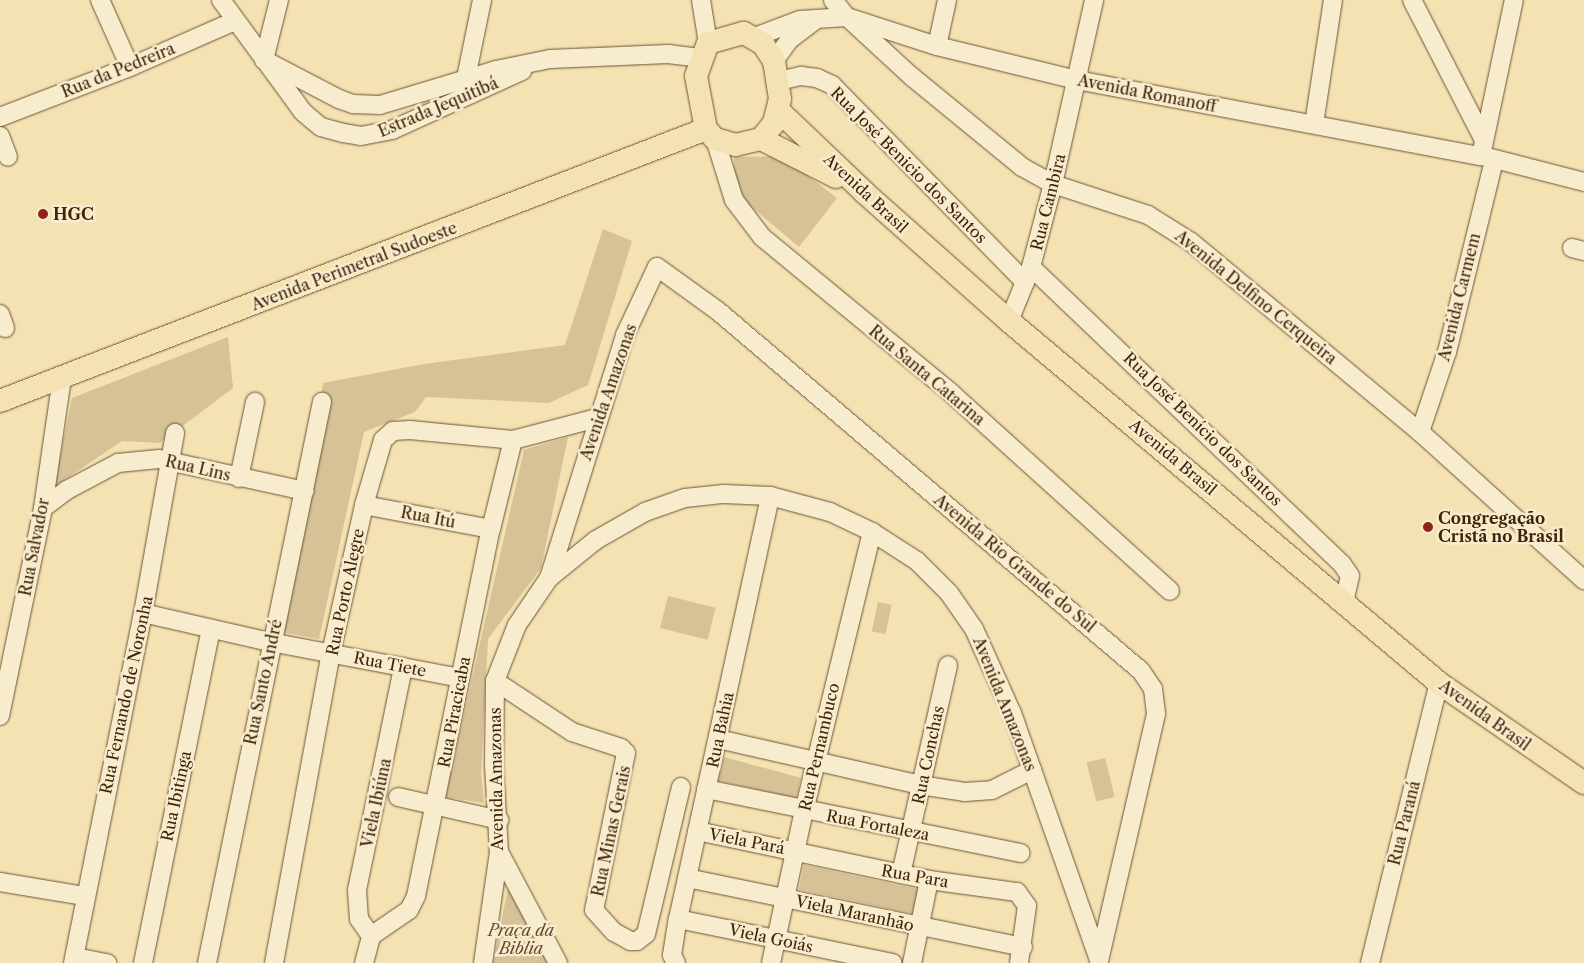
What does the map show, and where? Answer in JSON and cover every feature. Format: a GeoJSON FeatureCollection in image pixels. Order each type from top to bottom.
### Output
{"type":"FeatureCollection","features":[{"type":"Feature","properties":{"kind":"main road"},"geometry":{"type":"LineString","coordinates":[[761,139],[779,111],[777,71],[755,37],[744,33],[733,34],[705,51],[696,76],[711,134],[736,144],[761,139],[865,193]]}},
{"type":"Feature","properties":{"kind":"main road","name":"Avenida Brasil"},"geometry":{"type":"LineString","coordinates":[[779,111],[865,193],[1010,321],[1439,683],[1584,783]]}},
{"type":"Feature","properties":{"kind":"main road","name":"Avenida Perimetral Sudoeste"},"geometry":{"type":"LineString","coordinates":[[0,401],[711,134]]}},
{"type":"Feature","properties":{"kind":"street"},"geometry":{"type":"LineString","coordinates":[[100,0],[130,66]]}},
{"type":"Feature","properties":{"kind":"street","name":"Estrada Jequitibá"},"geometry":{"type":"LineString","coordinates":[[221,0],[289,96],[321,127],[361,136],[392,130],[550,58]]}},
{"type":"Feature","properties":{"kind":"street"},"geometry":{"type":"LineString","coordinates":[[264,60],[279,0]]}},
{"type":"Feature","properties":{"kind":"street"},"geometry":{"type":"LineString","coordinates":[[466,78],[482,0]]}},
{"type":"Feature","properties":{"kind":"street"},"geometry":{"type":"LineString","coordinates":[[701,0],[705,51]]}},
{"type":"Feature","properties":{"kind":"street","name":"Avenida Delfino Cerqueira"},"geometry":{"type":"LineString","coordinates":[[833,0],[847,18],[965,122],[1022,167],[1053,184],[1148,215],[1185,237],[1420,432],[1584,580]]}},
{"type":"Feature","properties":{"kind":"street"},"geometry":{"type":"LineString","coordinates":[[937,46],[947,0]]}},
{"type":"Feature","properties":{"kind":"street","name":"Rua Cambira"},"geometry":{"type":"LineString","coordinates":[[1010,321],[1028,275],[1053,184],[1094,0]]}},
{"type":"Feature","properties":{"kind":"street"},"geometry":{"type":"LineString","coordinates":[[1314,124],[1333,0]]}},
{"type":"Feature","properties":{"kind":"street"},"geometry":{"type":"LineString","coordinates":[[1412,0],[1486,152]]}},
{"type":"Feature","properties":{"kind":"street","name":"Avenida Carmem"},"geometry":{"type":"LineString","coordinates":[[1420,432],[1447,352],[1514,0]]}},
{"type":"Feature","properties":{"kind":"street","name":"Avenida Romanoff"},"geometry":{"type":"LineString","coordinates":[[755,37],[787,23],[847,18],[937,46],[1077,80],[1314,124],[1486,152],[1584,182]]}},
{"type":"Feature","properties":{"kind":"street"},"geometry":{"type":"LineString","coordinates":[[777,71],[789,40],[818,19]]}},
{"type":"Feature","properties":{"kind":"street","name":"Rua da Pedreira"},"geometry":{"type":"LineString","coordinates":[[0,117],[130,66],[235,21]]}},
{"type":"Feature","properties":{"kind":"street","name":"Estrada Jequitibá"},"geometry":{"type":"LineString","coordinates":[[264,60],[319,91],[354,104],[380,105],[466,78],[550,58],[705,51]]}},
{"type":"Feature","properties":{"kind":"street","name":"Rua José Benicio dos Santos"},"geometry":{"type":"LineString","coordinates":[[777,71],[817,78],[832,85],[1028,275]]}},
{"type":"Feature","properties":{"kind":"street","name":"Rua Santa Catarina"},"geometry":{"type":"LineString","coordinates":[[711,134],[734,200],[746,220],[762,238],[951,393],[1170,591]]}},
{"type":"Feature","properties":{"kind":"street"},"geometry":{"type":"LineString","coordinates":[[0,136],[8,157]]}},
{"type":"Feature","properties":{"kind":"street","name":"Avenida Amazonas"},"geometry":{"type":"LineString","coordinates":[[549,578],[597,418],[625,335],[657,267]]}},
{"type":"Feature","properties":{"kind":"street","name":"Avenida Rio Grande do Sul"},"geometry":{"type":"LineString","coordinates":[[657,267],[718,311],[1141,671],[1153,689],[1156,714],[1100,961]]}},
{"type":"Feature","properties":{"kind":"street","name":"Rua José Benício dos Santos"},"geometry":{"type":"LineString","coordinates":[[1028,275],[1342,564],[1350,584],[1344,603]]}},
{"type":"Feature","properties":{"kind":"street","name":"Rua Salvador"},"geometry":{"type":"LineString","coordinates":[[0,716],[43,508],[62,377]]}},
{"type":"Feature","properties":{"kind":"street"},"geometry":{"type":"LineString","coordinates":[[239,478],[255,402]]}},
{"type":"Feature","properties":{"kind":"street","name":"Rua Santo André"},"geometry":{"type":"LineString","coordinates":[[207,963],[270,642],[305,491],[322,402]]}},
{"type":"Feature","properties":{"kind":"street","name":"Rua Porto Alegre"},"geometry":{"type":"LineString","coordinates":[[274,963],[331,653],[364,505],[383,440],[393,432],[454,433],[513,440],[597,418]]}},
{"type":"Feature","properties":{"kind":"street","name":"Rua Fernando de Noronha"},"geometry":{"type":"LineString","coordinates":[[107,963],[74,960],[85,896],[143,613],[175,433]]}},
{"type":"Feature","properties":{"kind":"street","name":"Rua Piracicaba"},"geometry":{"type":"LineString","coordinates":[[371,936],[397,919],[412,903],[436,805],[491,529],[513,440]]}},
{"type":"Feature","properties":{"kind":"street","name":"Rua Lins"},"geometry":{"type":"LineString","coordinates":[[43,508],[67,490],[118,463],[171,460],[239,478],[305,491]]}},
{"type":"Feature","properties":{"kind":"street","name":"Avenida Amazonas"},"geometry":{"type":"LineString","coordinates":[[483,963],[499,852],[499,820],[494,765],[495,681],[517,625],[549,578],[596,540],[645,512],[685,498],[724,494],[770,496],[830,512],[872,532],[917,561],[949,593],[974,629],[1012,713],[1100,961]]}},
{"type":"Feature","properties":{"kind":"street","name":"Rua Bahia"},"geometry":{"type":"LineString","coordinates":[[676,963],[672,955],[678,919],[770,496]]}},
{"type":"Feature","properties":{"kind":"street","name":"Rua Itú"},"geometry":{"type":"LineString","coordinates":[[364,505],[491,529]]}},
{"type":"Feature","properties":{"kind":"street","name":"Rua Pernambuco"},"geometry":{"type":"LineString","coordinates":[[771,963],[804,811],[872,532]]}},
{"type":"Feature","properties":{"kind":"street","name":"Rua Tiete"},"geometry":{"type":"LineString","coordinates":[[143,613],[270,642],[461,678]]}},
{"type":"Feature","properties":{"kind":"street","name":"Rua Ibitinga"},"geometry":{"type":"LineString","coordinates":[[143,963],[211,629]]}},
{"type":"Feature","properties":{"kind":"street","name":"Rua Conchas"},"geometry":{"type":"LineString","coordinates":[[901,874],[948,665]]}},
{"type":"Feature","properties":{"kind":"street","name":"Viela Ibiúna"},"geometry":{"type":"LineString","coordinates":[[371,936],[359,918],[358,890],[403,667]]}},
{"type":"Feature","properties":{"kind":"street","name":"Rua Minas Gerais"},"geometry":{"type":"LineString","coordinates":[[495,681],[572,732],[621,748],[626,753],[594,910],[614,932],[630,941],[643,938],[680,787]]}},
{"type":"Feature","properties":{"kind":"street","name":"Rua Paraná"},"geometry":{"type":"LineString","coordinates":[[1370,963],[1439,683]]}},
{"type":"Feature","properties":{"kind":"street"},"geometry":{"type":"LineString","coordinates":[[718,739],[920,785],[977,792],[992,790],[1032,770]]}},
{"type":"Feature","properties":{"kind":"street","name":"Rua Fortaleza"},"geometry":{"type":"LineString","coordinates":[[706,789],[804,811],[1022,854]]}},
{"type":"Feature","properties":{"kind":"street"},"geometry":{"type":"LineString","coordinates":[[398,796],[499,820]]}},
{"type":"Feature","properties":{"kind":"street","name":"Viela Pará"},"geometry":{"type":"LineString","coordinates":[[697,831],[796,851]]}},
{"type":"Feature","properties":{"kind":"street","name":"Rua Para"},"geometry":{"type":"LineString","coordinates":[[796,851],[928,880],[1010,890],[1022,895],[1027,906],[1021,955]]}},
{"type":"Feature","properties":{"kind":"street"},"geometry":{"type":"LineString","coordinates":[[499,852],[558,963]]}},
{"type":"Feature","properties":{"kind":"street","name":"Viela Maranhão"},"geometry":{"type":"LineString","coordinates":[[687,878],[920,926],[1021,955]]}},
{"type":"Feature","properties":{"kind":"street"},"geometry":{"type":"LineString","coordinates":[[912,963],[928,880]]}},
{"type":"Feature","properties":{"kind":"street"},"geometry":{"type":"LineString","coordinates":[[0,882],[85,896]]}},
{"type":"Feature","properties":{"kind":"street","name":"Viela Goiás"},"geometry":{"type":"LineString","coordinates":[[678,919],[893,963]]}},
{"type":"Feature","properties":{"kind":"street"},"geometry":{"type":"LineString","coordinates":[[364,963],[371,936]]}},
{"type":"Feature","properties":{"kind":"green space"},"geometry":{"type":"Polygon","coordinates":[[[782,156],[837,198],[799,247],[748,204],[735,184],[734,157],[782,156]]]}},
{"type":"Feature","properties":{"kind":"green space"},"geometry":{"type":"Polygon","coordinates":[[[603,229],[632,241],[588,385],[549,403],[426,397],[415,412],[364,432],[319,639],[281,632],[323,383],[424,364],[565,345],[603,229]]]}},
{"type":"Feature","properties":{"kind":"green space"},"geometry":{"type":"Polygon","coordinates":[[[228,337],[233,388],[160,443],[122,441],[54,487],[72,398],[228,337]]]}},
{"type":"Feature","properties":{"kind":"green space"},"geometry":{"type":"Polygon","coordinates":[[[568,437],[541,568],[488,639],[481,774],[484,803],[445,797],[524,450],[568,437]]]}},
{"type":"Feature","properties":{"kind":"green space"},"geometry":{"type":"Polygon","coordinates":[[[668,596],[716,608],[708,640],[660,628],[668,596]]]}},
{"type":"Feature","properties":{"kind":"green space"},"geometry":{"type":"Polygon","coordinates":[[[878,602],[892,605],[885,634],[872,631],[878,602]]]}},
{"type":"Feature","properties":{"kind":"green space"},"geometry":{"type":"Polygon","coordinates":[[[724,757],[801,778],[796,798],[718,781],[724,757]]]}},
{"type":"Feature","properties":{"kind":"green space"},"geometry":{"type":"Polygon","coordinates":[[[1105,758],[1115,797],[1096,801],[1087,763],[1105,758]]]}},
{"type":"Feature","properties":{"kind":"green space"},"geometry":{"type":"Polygon","coordinates":[[[804,865],[923,890],[918,915],[799,889],[804,865]]]}},
{"type":"Feature","properties":{"kind":"green space","name":"Praça da Biblia"},"geometry":{"type":"Polygon","coordinates":[[[509,883],[556,963],[493,963],[509,883]]]}},
{"type":"Feature","properties":{"kind":"place","name":"HGC"},"geometry":{"type":"Point","coordinates":[43,214]}},
{"type":"Feature","properties":{"kind":"place","name":"Congregação Cristã no Brasil"},"geometry":{"type":"Point","coordinates":[1428,527]}}]}
